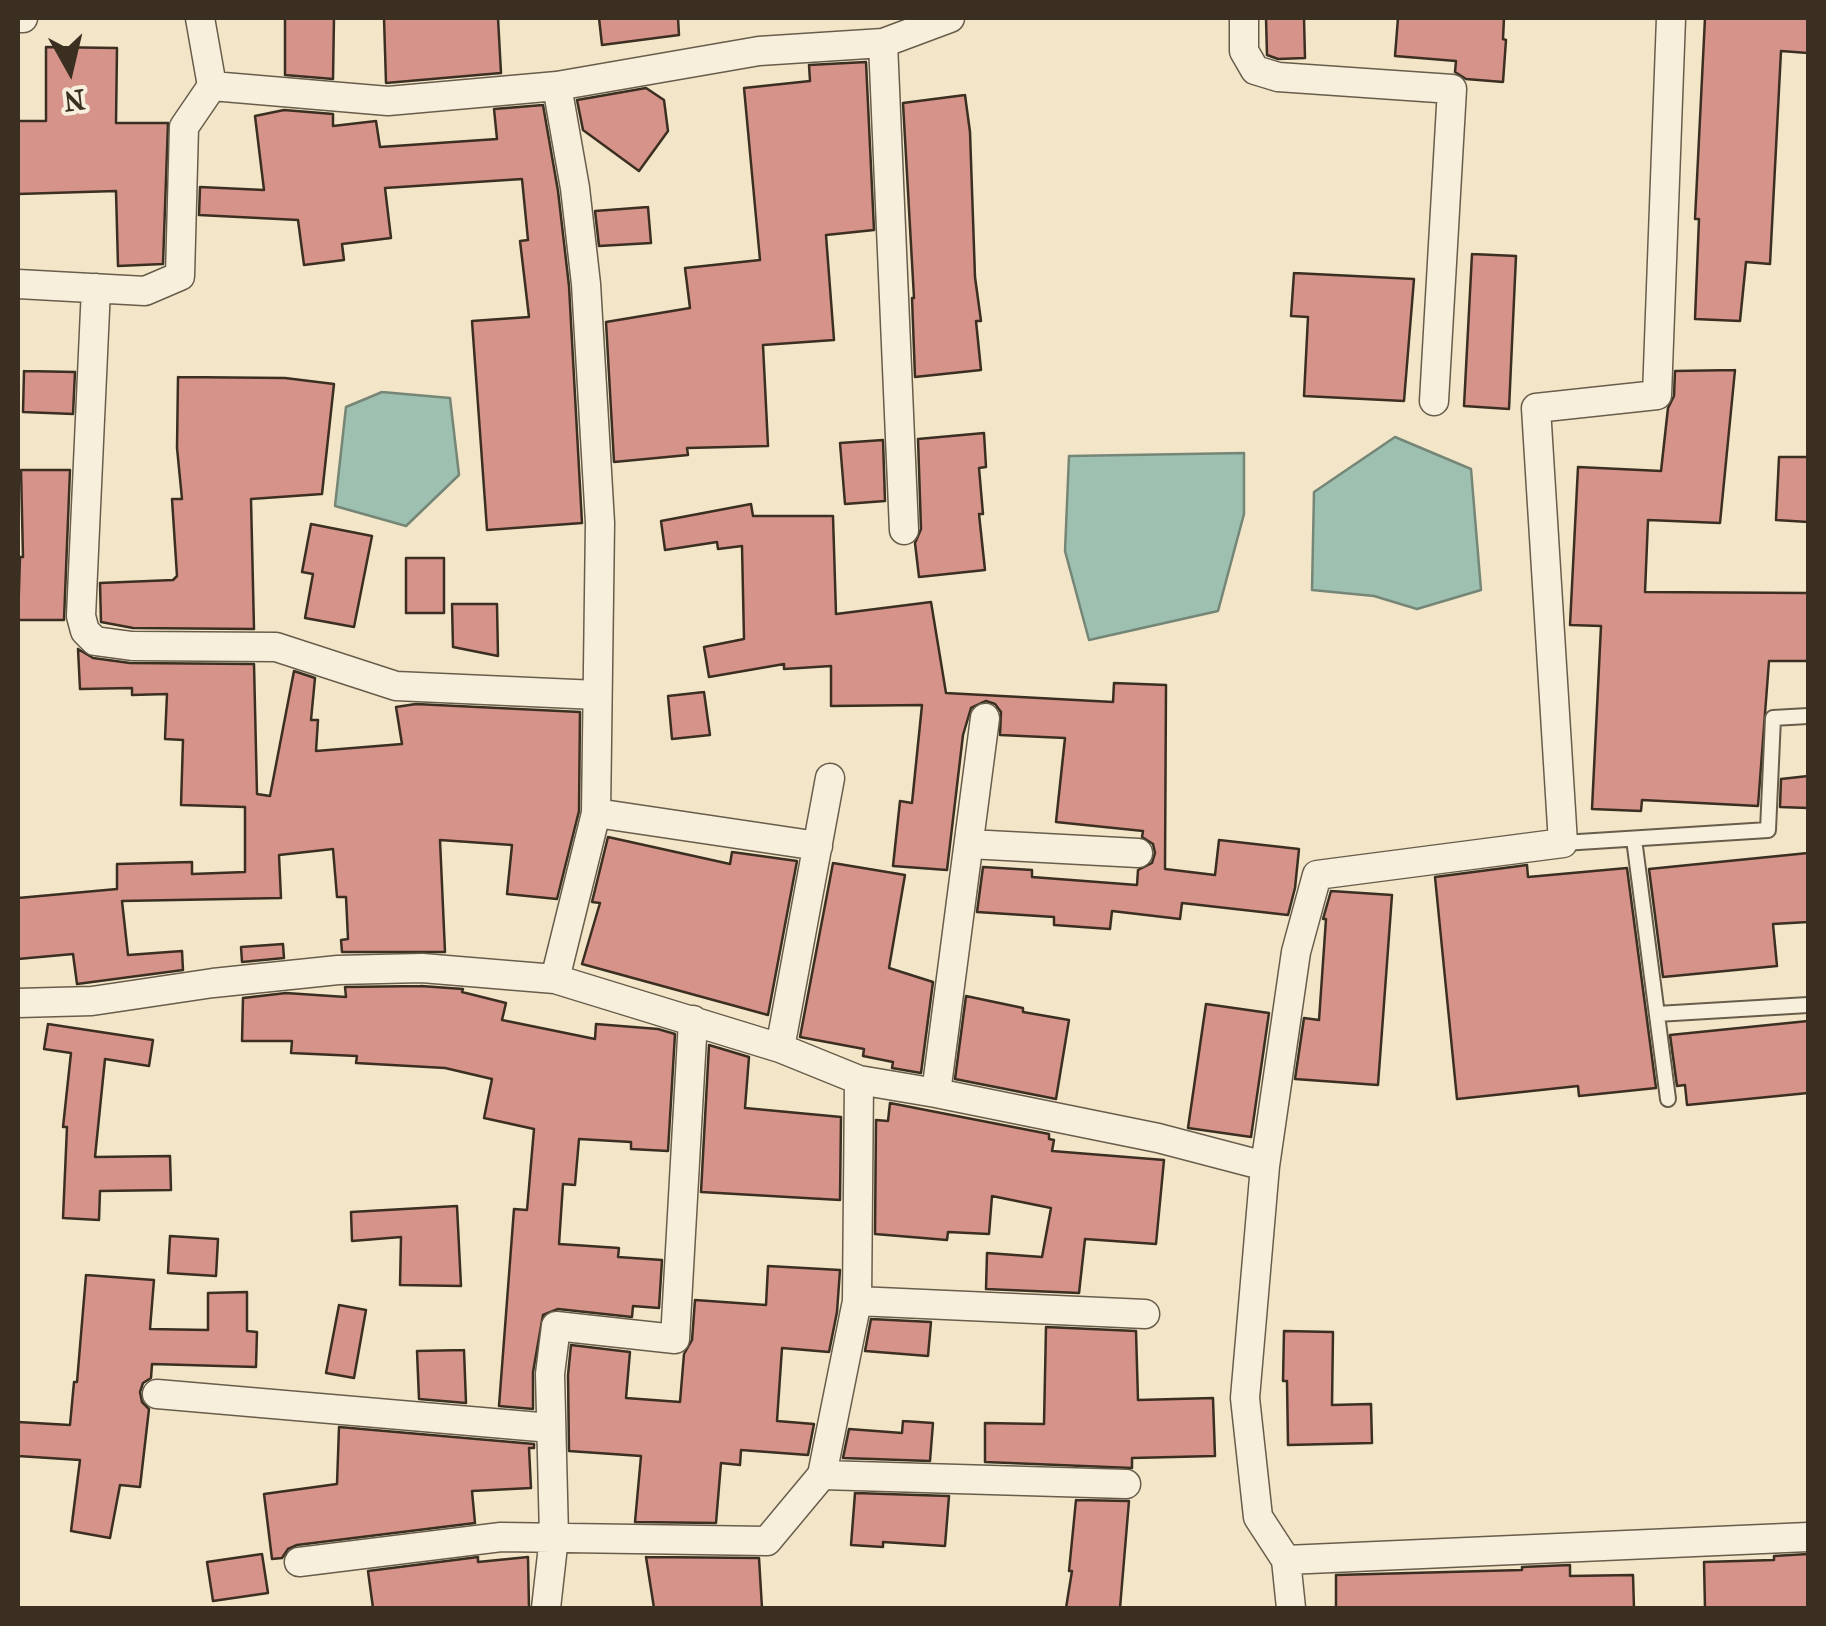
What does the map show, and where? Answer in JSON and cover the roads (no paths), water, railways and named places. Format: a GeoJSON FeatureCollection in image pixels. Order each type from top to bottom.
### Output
{"type":"FeatureCollection","features":[{"type":"Feature","properties":{"kind":"street"},"geometry":{"type":"LineString","coordinates":[[18,284],[145,291],[180,276],[184,127],[212,86],[200,18]]}},
{"type":"Feature","properties":{"kind":"street"},"geometry":{"type":"LineString","coordinates":[[212,86],[388,102],[557,86],[759,51],[884,43],[950,18]]}},
{"type":"Feature","properties":{"kind":"street"},"geometry":{"type":"LineString","coordinates":[[1244,18],[1244,51],[1255,70],[1278,77],[1452,89],[1434,402]]}},
{"type":"Feature","properties":{"kind":"street"},"geometry":{"type":"LineString","coordinates":[[1291,1608],[1286,1560],[1258,1517],[1245,1398],[1265,1166],[1296,952],[1317,875],[1563,843],[1536,408],[1657,396],[1671,18]]}},
{"type":"Feature","properties":{"kind":"street"},"geometry":{"type":"LineString","coordinates":[[884,43],[904,530]]}},
{"type":"Feature","properties":{"kind":"street"},"geometry":{"type":"LineString","coordinates":[[555,980],[596,814],[600,523],[586,284],[575,188],[557,86]]}},
{"type":"Feature","properties":{"kind":"street"},"geometry":{"type":"LineString","coordinates":[[96,288],[81,616],[95,641],[132,646],[276,648],[396,686],[598,696]]}},
{"type":"Feature","properties":{"kind":"street"},"geometry":{"type":"LineString","coordinates":[[936,1092],[985,718]]}},
{"type":"Feature","properties":{"kind":"street"},"geometry":{"type":"LineString","coordinates":[[780,1048],[830,778]]}},
{"type":"Feature","properties":{"kind":"street"},"geometry":{"type":"LineString","coordinates":[[596,814],[818,846]]}},
{"type":"Feature","properties":{"kind":"street"},"geometry":{"type":"LineString","coordinates":[[969,844],[1138,853]]}},
{"type":"Feature","properties":{"kind":"street"},"geometry":{"type":"LineString","coordinates":[[18,1003],[92,1001],[338,970],[422,968],[555,980],[780,1048],[859,1080],[1158,1138],[1265,1166]]}},
{"type":"Feature","properties":{"kind":"street"},"geometry":{"type":"LineString","coordinates":[[546,1608],[554,1537],[550,1374],[556,1326],[675,1339],[693,1020]]}},
{"type":"Feature","properties":{"kind":"street"},"geometry":{"type":"LineString","coordinates":[[300,1562],[501,1537],[767,1541],[822,1475],[856,1301],[859,1080]]}},
{"type":"Feature","properties":{"kind":"street"},"geometry":{"type":"LineString","coordinates":[[856,1301],[1145,1314]]}},
{"type":"Feature","properties":{"kind":"street"},"geometry":{"type":"LineString","coordinates":[[158,1394],[550,1428]]}},
{"type":"Feature","properties":{"kind":"street"},"geometry":{"type":"LineString","coordinates":[[822,1475],[1126,1484]]}},
{"type":"Feature","properties":{"kind":"street"},"geometry":{"type":"LineString","coordinates":[[1286,1560],[1808,1537]]}},
{"type":"Feature","properties":{"kind":"lane"},"geometry":{"type":"LineString","coordinates":[[1563,843],[1768,830],[1772,718],[1808,716]]}},
{"type":"Feature","properties":{"kind":"lane"},"geometry":{"type":"LineString","coordinates":[[1634,839],[1668,1099]]}},
{"type":"Feature","properties":{"kind":"lane"},"geometry":{"type":"LineString","coordinates":[[1657,1014],[1808,1006]]}}]}
